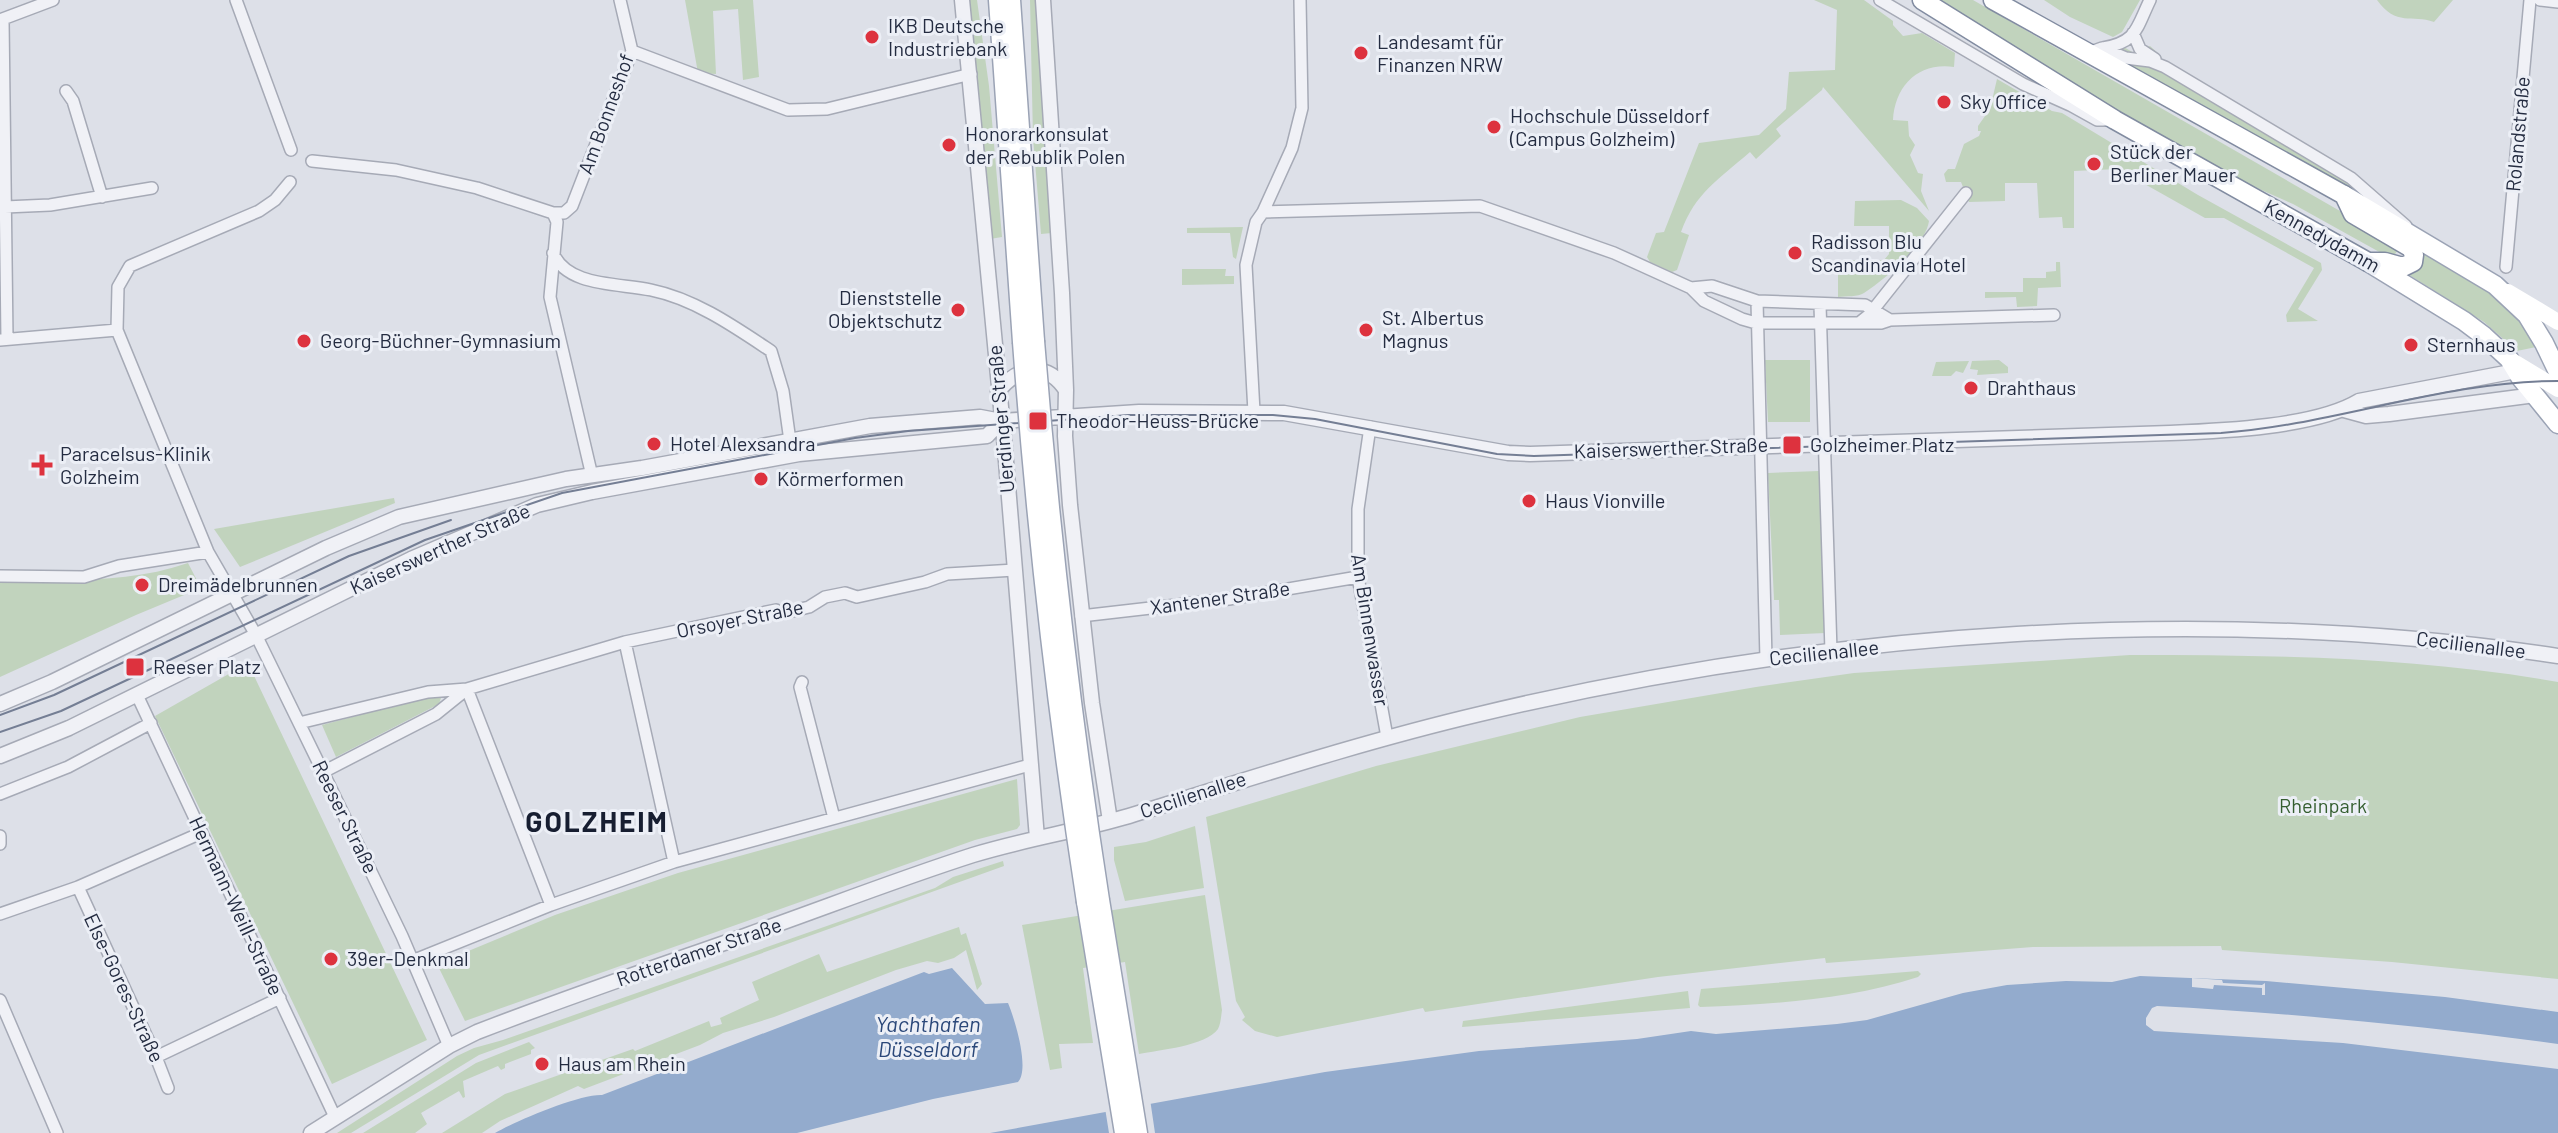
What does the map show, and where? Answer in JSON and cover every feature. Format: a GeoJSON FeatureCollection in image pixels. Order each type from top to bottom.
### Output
{"type":"FeatureCollection","features":[{"type":"Feature","properties":{"kind":"main road"},"geometry":{"type":"LineString","coordinates":[[988,0],[1002,67]]}},
{"type":"Feature","properties":{"kind":"main road"},"geometry":{"type":"LineString","coordinates":[[998,0],[1028,342],[1093,901],[1124,1133]]}},
{"type":"Feature","properties":{"kind":"main road"},"geometry":{"type":"LineString","coordinates":[[1011,0],[1028,342]]}},
{"type":"Feature","properties":{"kind":"main road"},"geometry":{"type":"LineString","coordinates":[[1013,37],[1018,0]]}},
{"type":"Feature","properties":{"kind":"main road","name":"Kennedydamm"},"geometry":{"type":"LineString","coordinates":[[1922,0],[2115,120],[2368,262],[2464,321],[2517,366],[2558,424]]}},
{"type":"Feature","properties":{"kind":"main road"},"geometry":{"type":"LineString","coordinates":[[1993,0],[2095,50],[2558,322]]}},
{"type":"Feature","properties":{"kind":"main road"},"geometry":{"type":"LineString","coordinates":[[2344,195],[2353,214],[2408,246],[2414,255],[2413,262],[2406,267],[2368,262]]}},
{"type":"Feature","properties":{"kind":"main road"},"geometry":{"type":"LineString","coordinates":[[2495,285],[2527,315],[2557,365]]}},
{"type":"Feature","properties":{"kind":"main road","name":"Kaiserswerther Straße"},"geometry":{"type":"LineString","coordinates":[[2517,366],[2557,365]]}},
{"type":"Feature","properties":{"kind":"main road"},"geometry":{"type":"LineString","coordinates":[[2517,366],[2558,391]]}},
{"type":"Feature","properties":{"kind":"main road"},"geometry":{"type":"LineString","coordinates":[[2535,395],[2558,391]]}},
{"type":"Feature","properties":{"kind":"main road"},"geometry":{"type":"LineString","coordinates":[[1093,901],[1138,1133]]}},
{"type":"Feature","properties":{"kind":"street"},"geometry":{"type":"LineString","coordinates":[[53,0],[2,20],[2,172],[5,207],[3,339],[117,330],[118,287],[130,266],[259,211],[275,200],[290,182]]}},
{"type":"Feature","properties":{"kind":"street"},"geometry":{"type":"LineString","coordinates":[[236,0],[291,150]]}},
{"type":"Feature","properties":{"kind":"street","name":"Am Bonneshof"},"geometry":{"type":"LineString","coordinates":[[553,213],[564,213],[572,206],[632,51],[620,0]]}},
{"type":"Feature","properties":{"kind":"street","name":"Uerdinger Straße"},"geometry":{"type":"LineString","coordinates":[[962,0],[1010,507],[1037,838]]}},
{"type":"Feature","properties":{"kind":"street"},"geometry":{"type":"LineString","coordinates":[[1043,0],[1070,505],[1081,616],[1110,821]]}},
{"type":"Feature","properties":{"kind":"street"},"geometry":{"type":"LineString","coordinates":[[1254,412],[1246,265],[1256,222],[1292,148],[1302,108],[1300,0]]}},
{"type":"Feature","properties":{"kind":"street","name":"Kennedydamm"},"geometry":{"type":"LineString","coordinates":[[1880,0],[2023,84],[2097,120],[2115,120]]}},
{"type":"Feature","properties":{"kind":"street"},"geometry":{"type":"LineString","coordinates":[[2095,50],[2126,43],[2150,0]]}},
{"type":"Feature","properties":{"kind":"street","name":"Rolandstraße"},"geometry":{"type":"LineString","coordinates":[[2506,267],[2530,0]]}},
{"type":"Feature","properties":{"kind":"street"},"geometry":{"type":"LineString","coordinates":[[2540,0],[2558,2]]}},
{"type":"Feature","properties":{"kind":"street"},"geometry":{"type":"LineString","coordinates":[[2133,33],[2140,49],[2165,67],[2351,178],[2377,197],[2418,237]]}},
{"type":"Feature","properties":{"kind":"street"},"geometry":{"type":"LineString","coordinates":[[2095,50],[2165,67]]}},
{"type":"Feature","properties":{"kind":"street"},"geometry":{"type":"LineString","coordinates":[[632,51],[788,110],[800,111],[827,109],[971,74]]}},
{"type":"Feature","properties":{"kind":"street"},"geometry":{"type":"LineString","coordinates":[[66,91],[73,101],[102,197]]}},
{"type":"Feature","properties":{"kind":"street"},"geometry":{"type":"LineString","coordinates":[[312,161],[396,170],[477,188],[553,213],[557,222],[550,297],[592,476]]}},
{"type":"Feature","properties":{"kind":"street"},"geometry":{"type":"LineString","coordinates":[[5,207],[50,205],[152,188]]}},
{"type":"Feature","properties":{"kind":"street"},"geometry":{"type":"LineString","coordinates":[[1859,323],[1966,193]]}},
{"type":"Feature","properties":{"kind":"street"},"geometry":{"type":"LineString","coordinates":[[1263,212],[1480,206],[1611,252],[1691,288],[1704,301],[1756,323],[1881,323],[1890,320],[2054,315]]}},
{"type":"Feature","properties":{"kind":"street"},"geometry":{"type":"LineString","coordinates":[[553,253],[559,265],[573,276],[655,291],[704,310],[771,351],[783,391],[790,441]]}},
{"type":"Feature","properties":{"kind":"street"},"geometry":{"type":"LineString","coordinates":[[1691,288],[1712,286],[1757,301],[1865,305],[1890,320]]}},
{"type":"Feature","properties":{"kind":"street"},"geometry":{"type":"LineString","coordinates":[[1757,301],[1766,659]]}},
{"type":"Feature","properties":{"kind":"street"},"geometry":{"type":"LineString","coordinates":[[1820,305],[1831,651]]}},
{"type":"Feature","properties":{"kind":"street","name":"Reeser Straße"},"geometry":{"type":"LineString","coordinates":[[117,330],[208,552],[256,635],[323,772],[449,1046]]}},
{"type":"Feature","properties":{"kind":"street","name":"Kaiserswerther Straße"},"geometry":{"type":"LineString","coordinates":[[0,704],[52,682],[326,548],[399,517],[566,479],[885,424],[980,417],[1001,421],[1139,412],[1254,412],[1314,416],[1519,453],[2216,431],[2250,428],[2344,410],[2359,401],[2517,366]]}},
{"type":"Feature","properties":{"kind":"street"},"geometry":{"type":"LineString","coordinates":[[998,391],[1015,374],[1038,369],[1052,375],[1066,390]]}},
{"type":"Feature","properties":{"kind":"street","name":"Kaiserswerther Straße"},"geometry":{"type":"LineString","coordinates":[[2344,410],[2366,416],[2535,395]]}},
{"type":"Feature","properties":{"kind":"street","name":"Kaiserswerther Straße"},"geometry":{"type":"LineString","coordinates":[[0,756],[69,728],[411,559],[537,505],[799,454],[987,436],[1001,421]]}},
{"type":"Feature","properties":{"kind":"street","name":"Am Binnenwasser"},"geometry":{"type":"LineString","coordinates":[[1370,427],[1358,509],[1358,577],[1387,737]]}},
{"type":"Feature","properties":{"kind":"street"},"geometry":{"type":"LineString","coordinates":[[1010,507],[1030,518],[1063,515],[1070,505]]}},
{"type":"Feature","properties":{"kind":"street"},"geometry":{"type":"LineString","coordinates":[[0,576],[84,577],[119,566],[208,552]]}},
{"type":"Feature","properties":{"kind":"street","name":"Orsoyer Straße"},"geometry":{"type":"LineString","coordinates":[[299,723],[428,692],[467,689],[625,642],[776,610],[780,614],[809,607],[825,597],[845,593],[857,597],[947,574],[1015,570]]}},
{"type":"Feature","properties":{"kind":"street","name":"Xantener Straße"},"geometry":{"type":"LineString","coordinates":[[1081,616],[1229,599],[1358,577]]}},
{"type":"Feature","properties":{"kind":"street","name":"Cecilienallee"},"geometry":{"type":"LineString","coordinates":[[1110,821],[1387,737],[1573,693],[1766,659],[1831,651],[2033,634],[2281,629],[2429,640],[2558,656]]}},
{"type":"Feature","properties":{"kind":"street"},"geometry":{"type":"LineString","coordinates":[[625,642],[674,862]]}},
{"type":"Feature","properties":{"kind":"street"},"geometry":{"type":"LineString","coordinates":[[802,682],[800,687],[834,818]]}},
{"type":"Feature","properties":{"kind":"street"},"geometry":{"type":"LineString","coordinates":[[467,689],[551,905]]}},
{"type":"Feature","properties":{"kind":"street","name":"Orsoyer Straße"},"geometry":{"type":"LineString","coordinates":[[323,772],[436,714],[467,689]]}},
{"type":"Feature","properties":{"kind":"street","name":"Hermann-Weill-Straße"},"geometry":{"type":"LineString","coordinates":[[137,695],[335,1117]]}},
{"type":"Feature","properties":{"kind":"street"},"geometry":{"type":"LineString","coordinates":[[0,794],[68,767],[151,723]]}},
{"type":"Feature","properties":{"kind":"street"},"geometry":{"type":"LineString","coordinates":[[412,961],[551,905],[674,862],[1030,765]]}},
{"type":"Feature","properties":{"kind":"street","name":"Rotterdamer Straße"},"geometry":{"type":"LineString","coordinates":[[311,1133],[449,1046],[497,1024],[933,869],[1037,838],[1110,821]]}},
{"type":"Feature","properties":{"kind":"street"},"geometry":{"type":"LineString","coordinates":[[0,914],[78,887],[201,833]]}},
{"type":"Feature","properties":{"kind":"street"},"geometry":{"type":"LineString","coordinates":[[0,836],[0,844]]}},
{"type":"Feature","properties":{"kind":"street","name":"Else-Gores-Straße"},"geometry":{"type":"LineString","coordinates":[[78,887],[168,1088]]}},
{"type":"Feature","properties":{"kind":"street"},"geometry":{"type":"LineString","coordinates":[[156,1057],[280,998]]}},
{"type":"Feature","properties":{"kind":"street"},"geometry":{"type":"LineString","coordinates":[[0,1000],[57,1133]]}},
{"type":"Feature","properties":{"kind":"green space"},"geometry":{"type":"Polygon","coordinates":[[[685,0],[753,0],[759,77],[743,80],[738,9],[713,11],[716,74],[698,73],[685,0]]]}},
{"type":"Feature","properties":{"kind":"green space"},"geometry":{"type":"Polygon","coordinates":[[[969,0],[977,0],[989,86],[1002,237],[990,239],[969,0]]]}},
{"type":"Feature","properties":{"kind":"green space"},"geometry":{"type":"Polygon","coordinates":[[[1030,0],[1036,0],[1052,233],[1041,234],[1033,138],[1030,0]]]}},
{"type":"Feature","properties":{"kind":"green space"},"geometry":{"type":"Polygon","coordinates":[[[1814,0],[1864,0],[1893,21],[1903,36],[1922,33],[1955,53],[1954,67],[1930,68],[1911,79],[1898,97],[1893,120],[1908,121],[1909,136],[1915,145],[1910,155],[1918,173],[1923,174],[1921,191],[1929,211],[1823,87],[1776,129],[1781,136],[1756,159],[1750,152],[1718,179],[1693,207],[1681,232],[1689,235],[1677,270],[1672,272],[1650,262],[1647,257],[1656,233],[1664,232],[1699,143],[1759,135],[1786,109],[1789,72],[1835,70],[1837,10],[1814,0]]]}},
{"type":"Feature","properties":{"kind":"green space"},"geometry":{"type":"Polygon","coordinates":[[[1939,0],[1973,0],[2394,242],[2399,248],[2392,259],[2293,204],[2241,181],[2119,112],[1939,0]]]}},
{"type":"Feature","properties":{"kind":"green space"},"geometry":{"type":"Polygon","coordinates":[[[2044,0],[2140,0],[2122,32],[2113,37],[2070,17],[2044,0]]]}},
{"type":"Feature","properties":{"kind":"green space"},"geometry":{"type":"Polygon","coordinates":[[[2377,0],[2453,0],[2434,22],[2398,17],[2377,0]]]}},
{"type":"Feature","properties":{"kind":"green space"},"geometry":{"type":"Polygon","coordinates":[[[2122,46],[2134,53],[2150,46],[2161,56],[2164,69],[2319,160],[2376,204],[2121,63],[2113,55],[2122,46]]]}},
{"type":"Feature","properties":{"kind":"green space"},"geometry":{"type":"Polygon","coordinates":[[[1997,79],[2052,111],[2062,113],[2198,195],[2321,263],[2322,270],[2298,309],[2318,321],[2287,322],[2286,315],[2314,268],[2224,218],[2205,218],[2118,169],[2074,171],[2074,228],[2063,228],[2062,217],[2039,218],[2037,183],[2005,183],[2005,201],[1969,202],[1961,182],[1946,182],[1944,174],[1948,169],[1955,169],[1964,144],[1979,136],[1981,131],[1978,131],[1978,126],[1990,109],[1997,79]]]}},
{"type":"Feature","properties":{"kind":"green space"},"geometry":{"type":"Polygon","coordinates":[[[1901,200],[1917,208],[1929,221],[1920,241],[1893,271],[1864,293],[1838,297],[1838,260],[1884,260],[1889,254],[1889,226],[1854,226],[1855,201],[1901,200]]]}},
{"type":"Feature","properties":{"kind":"green space"},"geometry":{"type":"Polygon","coordinates":[[[1243,227],[1236,259],[1233,257],[1230,233],[1187,233],[1187,228],[1243,227]]]}},
{"type":"Feature","properties":{"kind":"green space"},"geometry":{"type":"Polygon","coordinates":[[[2415,245],[2501,301],[2517,316],[2536,347],[2517,351],[2484,322],[2403,271],[2415,245]]]}},
{"type":"Feature","properties":{"kind":"green space"},"geometry":{"type":"Polygon","coordinates":[[[2056,262],[2060,262],[2061,287],[2038,288],[2037,306],[2017,307],[2016,297],[1985,298],[1985,292],[2023,292],[2023,278],[2046,278],[2046,272],[2056,271],[2056,262]]]}},
{"type":"Feature","properties":{"kind":"green space"},"geometry":{"type":"Polygon","coordinates":[[[1182,269],[1226,269],[1225,276],[1234,276],[1234,284],[1182,285],[1182,269]]]}},
{"type":"Feature","properties":{"kind":"green space"},"geometry":{"type":"Polygon","coordinates":[[[1765,360],[1810,360],[1810,422],[1768,422],[1765,360]]]}},
{"type":"Feature","properties":{"kind":"green space"},"geometry":{"type":"Polygon","coordinates":[[[1999,360],[2008,367],[2008,373],[1977,375],[1978,370],[1970,369],[1972,361],[1999,360]]]}},
{"type":"Feature","properties":{"kind":"green space"},"geometry":{"type":"Polygon","coordinates":[[[1969,361],[1963,373],[1956,371],[1951,376],[1932,376],[1936,362],[1969,361]]]}},
{"type":"Feature","properties":{"kind":"green space"},"geometry":{"type":"Polygon","coordinates":[[[1819,471],[1825,633],[1780,635],[1779,600],[1774,600],[1768,473],[1819,471]]]}},
{"type":"Feature","properties":{"kind":"green space"},"geometry":{"type":"Polygon","coordinates":[[[394,498],[395,503],[240,567],[214,529],[394,498]]]}},
{"type":"Feature","properties":{"kind":"green space"},"geometry":{"type":"Polygon","coordinates":[[[188,563],[201,588],[0,677],[0,579],[119,578],[188,563]]]}},
{"type":"Feature","properties":{"kind":"green space","name":"Rheinpark"},"geometry":{"type":"Polygon","coordinates":[[[2130,655],[2398,662],[2558,682],[2558,979],[2392,962],[2222,950],[2221,946],[2033,947],[1826,963],[1825,958],[1658,977],[1425,1012],[1423,1008],[1277,1037],[1255,1031],[1242,1020],[1245,1017],[1236,1001],[1206,817],[1376,766],[1580,717],[1854,673],[2130,655]]]}},
{"type":"Feature","properties":{"kind":"green space","name":"Reeser Platz"},"geometry":{"type":"Polygon","coordinates":[[[248,663],[427,1040],[332,1084],[155,716],[248,663]]]}},
{"type":"Feature","properties":{"kind":"green space"},"geometry":{"type":"Polygon","coordinates":[[[435,695],[441,698],[439,704],[336,757],[322,725],[435,695]]]}},
{"type":"Feature","properties":{"kind":"green space"},"geometry":{"type":"Polygon","coordinates":[[[1017,779],[1020,825],[1017,829],[975,840],[465,1021],[437,964],[555,915],[678,873],[1017,779]]]}},
{"type":"Feature","properties":{"kind":"green space"},"geometry":{"type":"Polygon","coordinates":[[[1195,826],[1204,888],[1125,901],[1114,860],[1114,847],[1146,842],[1195,826]]]}},
{"type":"Feature","properties":{"kind":"green space"},"geometry":{"type":"Polygon","coordinates":[[[1003,861],[1004,866],[479,1055],[351,1133],[337,1133],[474,1048],[935,888],[953,877],[1003,861]]]}},
{"type":"Feature","properties":{"kind":"green space"},"geometry":{"type":"Polygon","coordinates":[[[1205,895],[1222,1010],[1218,1029],[1203,1040],[1139,1054],[1125,962],[1083,968],[1093,1043],[1059,1044],[1062,1068],[1050,1070],[1022,925],[1205,895]]]}},
{"type":"Feature","properties":{"kind":"green space"},"geometry":{"type":"Polygon","coordinates":[[[959,927],[961,935],[966,933],[982,984],[977,990],[966,950],[938,963],[927,961],[896,970],[774,1017],[723,1033],[700,1045],[584,1089],[578,1086],[500,1121],[482,1133],[442,1133],[505,1094],[633,1049],[635,1051],[709,1021],[711,1027],[722,1024],[720,1018],[759,1000],[752,982],[819,954],[827,972],[959,927]]]}},
{"type":"Feature","properties":{"kind":"green space"},"geometry":{"type":"Polygon","coordinates":[[[1918,971],[1921,974],[1918,977],[1837,996],[1755,1004],[1698,1005],[1701,989],[1918,971]]]}},
{"type":"Feature","properties":{"kind":"green space"},"geometry":{"type":"Polygon","coordinates":[[[1688,991],[1690,1008],[1462,1027],[1463,1021],[1688,991]]]}},
{"type":"Feature","properties":{"kind":"green space"},"geometry":{"type":"Polygon","coordinates":[[[529,1042],[535,1048],[531,1054],[505,1064],[501,1070],[498,1066],[463,1081],[465,1097],[459,1091],[421,1113],[427,1124],[415,1133],[363,1133],[476,1063],[529,1042]]]}},
{"type":"Feature","properties":{"kind":"water","name":"Yachthafen Düsseldorf"},"geometry":{"type":"Polygon","coordinates":[[[952,968],[985,1004],[1008,1003],[1022,1056],[1018,1082],[933,1099],[797,1133],[495,1133],[548,1109],[602,1095],[924,972],[929,974],[952,968]]]}},
{"type":"Feature","properties":{"kind":"water"},"geometry":{"type":"Polygon","coordinates":[[[2140,976],[2266,981],[2445,997],[2558,1012],[2558,1044],[2358,1021],[2157,1006],[2146,1018],[2146,1025],[2154,1031],[2343,1043],[2558,1069],[2558,1133],[990,1133],[1325,1072],[1479,1051],[1637,1039],[1691,1031],[1716,1034],[1837,1024],[1867,1020],[1963,993],[2007,985],[2112,982],[2140,976]]]}},
{"type":"Feature","properties":{"kind":"pier"},"geometry":{"type":"Polygon","coordinates":[[[2192,978],[2222,980],[2223,983],[2265,983],[2265,995],[2262,995],[2262,988],[2192,987],[2192,978]]]}},
{"type":"Feature","properties":{"kind":"pier"},"geometry":{"type":"Polygon","coordinates":[[[1150,1099],[1155,1133],[1109,1133],[1105,1108],[1150,1099]]]}},
{"type":"Feature","properties":{"kind":"tram line"},"geometry":{"type":"LineString","coordinates":[[0,732],[61,711],[425,540],[562,493],[855,438],[908,431],[1129,415],[1273,415],[1315,419],[1497,454],[1534,456],[2221,433],[2305,422],[2473,388],[2558,381]]}},
{"type":"Feature","properties":{"kind":"tram line"},"geometry":{"type":"LineString","coordinates":[[0,715],[54,695],[349,556],[451,520]]}},
{"type":"Feature","properties":{"kind":"place","name":"IKB Deutsche Industriebank"},"geometry":{"type":"Point","coordinates":[872,37]}},
{"type":"Feature","properties":{"kind":"place","name":"Landesamt für Finanzen NRW"},"geometry":{"type":"Point","coordinates":[1361,53]}},
{"type":"Feature","properties":{"kind":"place","name":"Sky Office"},"geometry":{"type":"Point","coordinates":[1944,102]}},
{"type":"Feature","properties":{"kind":"place","name":"Hochschule Düsseldorf (Campus Golzheim)"},"geometry":{"type":"Point","coordinates":[1494,127]}},
{"type":"Feature","properties":{"kind":"place","name":"Honorarkonsulat der Rebublik Polen"},"geometry":{"type":"Point","coordinates":[949,145]}},
{"type":"Feature","properties":{"kind":"place","name":"Stück der Berliner Mauer"},"geometry":{"type":"Point","coordinates":[2094,164]}},
{"type":"Feature","properties":{"kind":"place","name":"Radisson Blu Scandinavia Hotel"},"geometry":{"type":"Point","coordinates":[1795,253]}},
{"type":"Feature","properties":{"kind":"place","name":"Dienststelle Objektschutz"},"geometry":{"type":"Point","coordinates":[958,310]}},
{"type":"Feature","properties":{"kind":"place","name":"St. Albertus Magnus"},"geometry":{"type":"Point","coordinates":[1366,330]}},
{"type":"Feature","properties":{"kind":"place","name":"Georg-Büchner-Gymnasium"},"geometry":{"type":"Point","coordinates":[304,341]}},
{"type":"Feature","properties":{"kind":"place","name":"Sternhaus"},"geometry":{"type":"Point","coordinates":[2411,345]}},
{"type":"Feature","properties":{"kind":"place","name":"Drahthaus"},"geometry":{"type":"Point","coordinates":[1971,388]}},
{"type":"Feature","properties":{"kind":"place","name":"Theodor-Heuss-Brücke"},"geometry":{"type":"Point","coordinates":[1038,421]}},
{"type":"Feature","properties":{"kind":"place","name":"Hotel Alexsandra"},"geometry":{"type":"Point","coordinates":[654,444]}},
{"type":"Feature","properties":{"kind":"place","name":"Golzheimer Platz"},"geometry":{"type":"Point","coordinates":[1792,445]}},
{"type":"Feature","properties":{"kind":"place","name":"Paracelsus-Klinik Golzheim"},"geometry":{"type":"Point","coordinates":[42,465]}},
{"type":"Feature","properties":{"kind":"place","name":"Körmerformen"},"geometry":{"type":"Point","coordinates":[761,479]}},
{"type":"Feature","properties":{"kind":"place","name":"Haus Vionville"},"geometry":{"type":"Point","coordinates":[1529,501]}},
{"type":"Feature","properties":{"kind":"place","name":"Dreimädelbrunnen"},"geometry":{"type":"Point","coordinates":[142,585]}},
{"type":"Feature","properties":{"kind":"place","name":"Reeser Platz"},"geometry":{"type":"Point","coordinates":[135,667]}},
{"type":"Feature","properties":{"kind":"place","name":"39er-Denkmal"},"geometry":{"type":"Point","coordinates":[331,959]}},
{"type":"Feature","properties":{"kind":"place","name":"Haus am Rhein"},"geometry":{"type":"Point","coordinates":[542,1064]}},
{"type":"Feature","properties":{"kind":"district","name":"GOLZHEIM"},"geometry":{"type":"Point","coordinates":[597,822]}}]}
